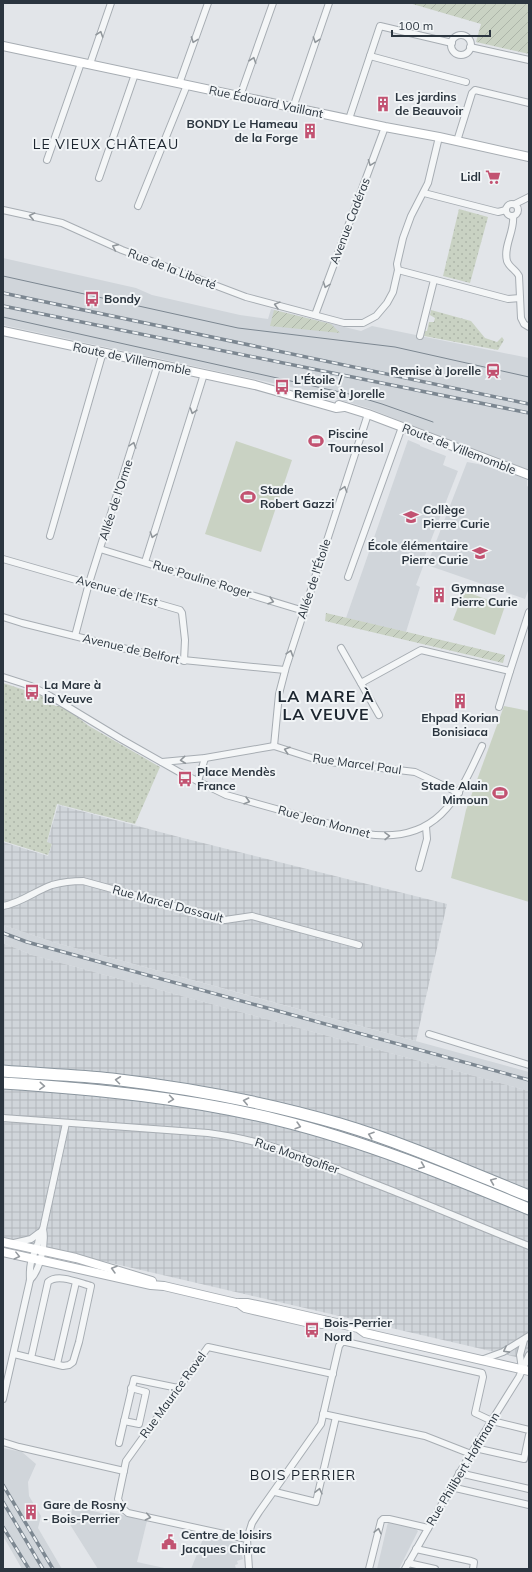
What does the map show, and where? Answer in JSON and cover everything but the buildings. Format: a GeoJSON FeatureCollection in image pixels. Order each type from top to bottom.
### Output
{"type":"FeatureCollection","features":[{"type":"Feature","properties":{"kind":"highway"},"geometry":{"type":"LineString","coordinates":[[3,1071],[111,1079],[178,1088],[282,1109],[340,1124],[414,1149],[529,1196]]}},
{"type":"Feature","properties":{"kind":"highway"},"geometry":{"type":"LineString","coordinates":[[3,1083],[98,1090],[176,1100],[226,1108],[280,1120],[408,1160],[529,1209]]}},
{"type":"Feature","properties":{"kind":"street"},"geometry":{"type":"LineString","coordinates":[[90,64],[111,3]]}},
{"type":"Feature","properties":{"kind":"street"},"geometry":{"type":"LineString","coordinates":[[138,206],[183,85],[208,3]]}},
{"type":"Feature","properties":{"kind":"street"},"geometry":{"type":"LineString","coordinates":[[240,96],[273,3]]}},
{"type":"Feature","properties":{"kind":"street"},"geometry":{"type":"LineString","coordinates":[[292,107],[329,3]]}},
{"type":"Feature","properties":{"kind":"street"},"geometry":{"type":"LineString","coordinates":[[349,119],[380,26],[452,43]]}},
{"type":"Feature","properties":{"kind":"street"},"geometry":{"type":"LineString","coordinates":[[463,36],[469,40],[470,47],[466,53],[459,55],[453,50],[452,43],[456,37],[463,36]]}},
{"type":"Feature","properties":{"kind":"street","name":"Rue Édouard Vaillant"},"geometry":{"type":"LineString","coordinates":[[3,46],[529,157]]}},
{"type":"Feature","properties":{"kind":"street"},"geometry":{"type":"LineString","coordinates":[[470,47],[529,60]]}},
{"type":"Feature","properties":{"kind":"street"},"geometry":{"type":"LineString","coordinates":[[370,56],[466,82]]}},
{"type":"Feature","properties":{"kind":"street"},"geometry":{"type":"LineString","coordinates":[[47,160],[81,62]]}},
{"type":"Feature","properties":{"kind":"street"},"geometry":{"type":"LineString","coordinates":[[99,178],[135,74]]}},
{"type":"Feature","properties":{"kind":"street"},"geometry":{"type":"LineString","coordinates":[[457,141],[472,93],[475,90],[529,103]]}},
{"type":"Feature","properties":{"kind":"street","name":"Avenue Cadéras"},"geometry":{"type":"LineString","coordinates":[[315,315],[385,127]]}},
{"type":"Feature","properties":{"kind":"street","name":"Rue de la Liberté"},"geometry":{"type":"LineString","coordinates":[[3,210],[54,221],[122,250],[226,290],[344,323],[363,323],[376,316],[387,303],[392,292],[398,270],[397,264],[403,238],[411,216],[428,183],[439,137]]}},
{"type":"Feature","properties":{"kind":"street"},"geometry":{"type":"LineString","coordinates":[[424,193],[498,212],[506,210],[509,204],[515,204],[529,197]]}},
{"type":"Feature","properties":{"kind":"street"},"geometry":{"type":"LineString","coordinates":[[512,216],[518,212],[518,208],[515,204]]}},
{"type":"Feature","properties":{"kind":"street"},"geometry":{"type":"LineString","coordinates":[[506,210],[507,214],[512,216],[514,223],[508,245],[507,263],[517,271],[519,276],[521,318],[524,324],[529,327]]}},
{"type":"Feature","properties":{"kind":"street"},"geometry":{"type":"LineString","coordinates":[[398,270],[508,298],[520,298]]}},
{"type":"Feature","properties":{"kind":"street"},"geometry":{"type":"LineString","coordinates":[[420,336],[434,280]]}},
{"type":"Feature","properties":{"kind":"street","name":"Route de Villemomble"},"geometry":{"type":"LineString","coordinates":[[3,331],[261,387],[336,408],[344,407],[368,414],[529,475]]}},
{"type":"Feature","properties":{"kind":"street"},"geometry":{"type":"LineString","coordinates":[[50,536],[102,352]]}},
{"type":"Feature","properties":{"kind":"street","name":"Allée de l'Orme"},"geometry":{"type":"LineString","coordinates":[[75,636],[89,584],[158,364]]}},
{"type":"Feature","properties":{"kind":"street"},"geometry":{"type":"LineString","coordinates":[[145,562],[204,374]]}},
{"type":"Feature","properties":{"kind":"street","name":"Allée de l'Étoile"},"geometry":{"type":"LineString","coordinates":[[274,746],[279,694],[285,670],[368,414]]}},
{"type":"Feature","properties":{"kind":"street"},"geometry":{"type":"LineString","coordinates":[[348,578],[402,427]]}},
{"type":"Feature","properties":{"kind":"street","name":"Rue Pauline Roger"},"geometry":{"type":"LineString","coordinates":[[100,549],[304,610]]}},
{"type":"Feature","properties":{"kind":"street","name":"Avenue de l'Est"},"geometry":{"type":"LineString","coordinates":[[3,559],[180,610],[182,613],[185,640],[184,661]]}},
{"type":"Feature","properties":{"kind":"street"},"geometry":{"type":"LineString","coordinates":[[499,707],[529,612]]}},
{"type":"Feature","properties":{"kind":"street","name":"Avenue de Belfort"},"geometry":{"type":"LineString","coordinates":[[3,617],[163,658],[285,670]]}},
{"type":"Feature","properties":{"kind":"street"},"geometry":{"type":"LineString","coordinates":[[341,648],[379,715]]}},
{"type":"Feature","properties":{"kind":"street"},"geometry":{"type":"LineString","coordinates":[[361,682],[421,650],[510,671]]}},
{"type":"Feature","properties":{"kind":"street","name":"Rue Jean Monnet"},"geometry":{"type":"LineString","coordinates":[[3,677],[31,686],[50,696],[162,762],[226,795],[366,834],[394,836],[426,827],[447,810],[459,793],[466,782],[482,746]]}},
{"type":"Feature","properties":{"kind":"street","name":"Rue Marcel Paul"},"geometry":{"type":"LineString","coordinates":[[162,762],[205,758],[274,746],[320,761],[415,772],[459,793]]}},
{"type":"Feature","properties":{"kind":"street"},"geometry":{"type":"LineString","coordinates":[[198,781],[205,758]]}},
{"type":"Feature","properties":{"kind":"street"},"geometry":{"type":"LineString","coordinates":[[419,868],[427,839],[426,827]]}},
{"type":"Feature","properties":{"kind":"street","name":"Rue Marcel Dassault"},"geometry":{"type":"LineString","coordinates":[[3,906],[12,904],[52,886],[69,881],[83,881],[225,920],[252,916],[360,945]]}},
{"type":"Feature","properties":{"kind":"street"},"geometry":{"type":"LineString","coordinates":[[429,1034],[529,1065]]}},
{"type":"Feature","properties":{"kind":"street","name":"Rue Montgolfier"},"geometry":{"type":"LineString","coordinates":[[3,1118],[208,1133],[272,1145],[413,1198],[529,1246]]}},
{"type":"Feature","properties":{"kind":"street"},"geometry":{"type":"LineString","coordinates":[[6,1243],[23,1242],[31,1239],[41,1231],[66,1123]]}},
{"type":"Feature","properties":{"kind":"street"},"geometry":{"type":"LineString","coordinates":[[3,1399],[35,1260],[38,1250],[45,1237],[41,1231]]}},
{"type":"Feature","properties":{"kind":"street"},"geometry":{"type":"LineString","coordinates":[[6,1243],[115,1269],[164,1286],[238,1303],[247,1303],[307,1316],[358,1328],[365,1333]]}},
{"type":"Feature","properties":{"kind":"street"},"geometry":{"type":"LineString","coordinates":[[3,1252],[151,1286],[164,1286]]}},
{"type":"Feature","properties":{"kind":"street"},"geometry":{"type":"LineString","coordinates":[[30,1280],[38,1270],[35,1260]]}},
{"type":"Feature","properties":{"kind":"street"},"geometry":{"type":"LineString","coordinates":[[14,1354],[31,1358],[57,1364],[69,1365],[73,1362],[79,1342],[91,1286],[55,1278],[48,1282],[31,1358]]}},
{"type":"Feature","properties":{"kind":"street"},"geometry":{"type":"LineString","coordinates":[[57,1364],[76,1282]]}},
{"type":"Feature","properties":{"kind":"street"},"geometry":{"type":"LineString","coordinates":[[238,1303],[245,1308],[358,1333],[365,1333],[526,1370]]}},
{"type":"Feature","properties":{"kind":"street"},"geometry":{"type":"LineString","coordinates":[[264,1312],[268,1311],[301,1318],[307,1316]]}},
{"type":"Feature","properties":{"kind":"street"},"geometry":{"type":"LineString","coordinates":[[481,1360],[503,1352],[526,1338]]}},
{"type":"Feature","properties":{"kind":"street"},"geometry":{"type":"LineString","coordinates":[[526,1338],[520,1355],[526,1370]]}},
{"type":"Feature","properties":{"kind":"street"},"geometry":{"type":"LineString","coordinates":[[250,1569],[247,1539],[252,1523],[321,1424],[339,1346],[342,1342],[482,1373],[483,1376],[475,1413],[492,1421],[529,1430]]}},
{"type":"Feature","properties":{"kind":"street","name":"Rue Maurice Ravel"},"geometry":{"type":"LineString","coordinates":[[247,1539],[128,1513],[122,1508],[118,1499],[126,1461],[208,1347],[332,1374]]}},
{"type":"Feature","properties":{"kind":"street","name":"Rue Philibert Hoffmann"},"geometry":{"type":"LineString","coordinates":[[407,1566],[471,1454],[526,1370],[529,1355]]}},
{"type":"Feature","properties":{"kind":"street"},"geometry":{"type":"LineString","coordinates":[[118,1442],[134,1379],[178,1388]]}},
{"type":"Feature","properties":{"kind":"street"},"geometry":{"type":"LineString","coordinates":[[124,1421],[139,1424],[146,1392],[131,1388]]}},
{"type":"Feature","properties":{"kind":"street"},"geometry":{"type":"LineString","coordinates":[[323,1414],[425,1436],[471,1454]]}},
{"type":"Feature","properties":{"kind":"street"},"geometry":{"type":"LineString","coordinates":[[275,1492],[316,1502],[336,1417]]}},
{"type":"Feature","properties":{"kind":"street"},"geometry":{"type":"LineString","coordinates":[[475,1448],[524,1460],[529,1435]]}},
{"type":"Feature","properties":{"kind":"street"},"geometry":{"type":"LineString","coordinates":[[3,1442],[124,1471]]}},
{"type":"Feature","properties":{"kind":"street"},"geometry":{"type":"LineString","coordinates":[[460,1473],[529,1489]]}},
{"type":"Feature","properties":{"kind":"street"},"geometry":{"type":"LineString","coordinates":[[451,1487],[529,1505]]}},
{"type":"Feature","properties":{"kind":"street"},"geometry":{"type":"LineString","coordinates":[[369,1569],[381,1520],[388,1519],[428,1528]]}},
{"type":"Feature","properties":{"kind":"street"},"geometry":{"type":"LineString","coordinates":[[416,1549],[471,1560],[474,1562],[473,1569]]}},
{"type":"Feature","properties":{"kind":"street"},"geometry":{"type":"LineString","coordinates":[[407,1566],[435,1569]]}},
{"type":"Feature","properties":{"kind":"shaded area"},"geometry":{"type":"Polygon","coordinates":[[[3,258],[136,288],[152,295],[240,315],[268,319],[271,309],[361,331],[372,326],[529,358],[529,470],[502,461],[368,408],[314,392],[3,325],[3,258]]]}},
{"type":"Feature","properties":{"kind":"shaded area","name":"Collège Pierre Curie"},"geometry":{"type":"Polygon","coordinates":[[[408,440],[446,456],[443,465],[458,471],[422,563],[424,564],[416,585],[420,587],[406,632],[346,618],[408,440]]]}},
{"type":"Feature","properties":{"kind":"shaded area"},"geometry":{"type":"Polygon","coordinates":[[[467,462],[512,474],[527,480],[527,486],[529,487],[529,588],[525,599],[427,565],[467,462]]]}},
{"type":"Feature","properties":{"kind":"shaded area"},"geometry":{"type":"Polygon","coordinates":[[[58,805],[447,904],[416,1041],[53,942],[3,925],[3,842],[48,856],[52,844],[47,843],[58,805]]]}},
{"type":"Feature","properties":{"kind":"shaded area"},"geometry":{"type":"Polygon","coordinates":[[[3,925],[53,942],[529,1072],[529,1091],[32,955],[3,943],[3,925]]]}},
{"type":"Feature","properties":{"kind":"shaded area"},"geometry":{"type":"Polygon","coordinates":[[[3,943],[32,955],[529,1091],[529,1360],[3,1238],[3,943]]]}},
{"type":"Feature","properties":{"kind":"shaded area"},"geometry":{"type":"Polygon","coordinates":[[[3,1448],[22,1452],[36,1464],[28,1482],[29,1496],[41,1516],[38,1528],[62,1569],[22,1569],[3,1536],[3,1448]]]}},
{"type":"Feature","properties":{"kind":"shaded area"},"geometry":{"type":"Polygon","coordinates":[[[73,1506],[109,1515],[110,1512],[147,1521],[137,1562],[169,1569],[98,1569],[69,1523],[73,1506]]]}},
{"type":"Feature","properties":{"kind":"shaded area"},"geometry":{"type":"Polygon","coordinates":[[[388,1522],[418,1531],[399,1569],[377,1569],[388,1522]]]}},
{"type":"Feature","properties":{"kind":"shaded area"},"geometry":{"type":"Polygon","coordinates":[[[205,1534],[238,1543],[243,1559],[237,1561],[238,1564],[235,1565],[236,1569],[191,1569],[205,1534]]]}},
{"type":"Feature","properties":{"kind":"green space"},"geometry":{"type":"Polygon","coordinates":[[[409,3],[529,3],[529,54],[476,42],[481,24],[409,3]]]}},
{"type":"Feature","properties":{"kind":"green space"},"geometry":{"type":"Polygon","coordinates":[[[459,209],[488,217],[470,283],[443,276],[459,209]]]}},
{"type":"Feature","properties":{"kind":"green space"},"geometry":{"type":"Polygon","coordinates":[[[274,310],[331,324],[340,333],[270,326],[274,310]]]}},
{"type":"Feature","properties":{"kind":"green space"},"geometry":{"type":"Polygon","coordinates":[[[431,310],[471,321],[485,338],[497,342],[502,337],[504,340],[498,350],[424,336],[429,322],[434,322],[435,318],[430,315],[431,310]]]}},
{"type":"Feature","properties":{"kind":"green space","name":"Stade Robert Gazzi"},"geometry":{"type":"Polygon","coordinates":[[[236,441],[292,460],[261,552],[205,534],[236,441]]]}},
{"type":"Feature","properties":{"kind":"green space"},"geometry":{"type":"Polygon","coordinates":[[[464,591],[505,606],[495,635],[453,620],[464,591]]]}},
{"type":"Feature","properties":{"kind":"green space"},"geometry":{"type":"Polygon","coordinates":[[[326,613],[505,655],[503,663],[325,621],[326,613]]]}},
{"type":"Feature","properties":{"kind":"green space"},"geometry":{"type":"Polygon","coordinates":[[[3,683],[49,698],[55,706],[63,706],[89,726],[160,767],[135,824],[57,804],[47,842],[52,844],[48,855],[3,841],[3,683]]]}},
{"type":"Feature","properties":{"kind":"green space","name":"Stade Alain Mimoun"},"geometry":{"type":"Polygon","coordinates":[[[504,706],[529,711],[529,902],[451,878],[466,810],[504,706]]]}},
{"type":"Feature","properties":{"kind":"tram line"},"geometry":{"type":"LineString","coordinates":[[3,276],[238,328],[395,347],[529,377]]}},
{"type":"Feature","properties":{"kind":"tram line"},"geometry":{"type":"LineString","coordinates":[[3,317],[349,394],[433,422]]}},
{"type":"Feature","properties":{"kind":"railway"},"geometry":{"type":"LineString","coordinates":[[3,293],[529,404]]}},
{"type":"Feature","properties":{"kind":"railway"},"geometry":{"type":"LineString","coordinates":[[3,306],[529,413]]}},
{"type":"Feature","properties":{"kind":"railway"},"geometry":{"type":"LineString","coordinates":[[3,933],[27,942],[529,1080]]}},
{"type":"Feature","properties":{"kind":"railway"},"geometry":{"type":"LineString","coordinates":[[3,1485],[53,1569]]}},
{"type":"Feature","properties":{"kind":"railway"},"geometry":{"type":"LineString","coordinates":[[3,1502],[43,1569]]}},
{"type":"Feature","properties":{"kind":"railway"},"geometry":{"type":"LineString","coordinates":[[3,1527],[29,1569]]}},
{"type":"Feature","properties":{"kind":"place","name":"Les jardins de Beauvoir"},"geometry":{"type":"Point","coordinates":[383,104]}},
{"type":"Feature","properties":{"kind":"place","name":"BONDY Le Hameau de la Forge"},"geometry":{"type":"Point","coordinates":[310,131]}},
{"type":"Feature","properties":{"kind":"place","name":"Lidl"},"geometry":{"type":"Point","coordinates":[493,177]}},
{"type":"Feature","properties":{"kind":"place","name":"Bondy"},"geometry":{"type":"Point","coordinates":[92,299]}},
{"type":"Feature","properties":{"kind":"place","name":"Remise à Jorelle"},"geometry":{"type":"Point","coordinates":[493,371]}},
{"type":"Feature","properties":{"kind":"place","name":"L'Étoile / Remise à Jorelle"},"geometry":{"type":"Point","coordinates":[282,387]}},
{"type":"Feature","properties":{"kind":"place","name":"Piscine Tournesol"},"geometry":{"type":"Point","coordinates":[316,441]}},
{"type":"Feature","properties":{"kind":"place","name":"Stade Robert Gazzi"},"geometry":{"type":"Point","coordinates":[248,497]}},
{"type":"Feature","properties":{"kind":"place","name":"Collège Pierre Curie"},"geometry":{"type":"Point","coordinates":[411,517]}},
{"type":"Feature","properties":{"kind":"place","name":"École élémentaire Pierre Curie"},"geometry":{"type":"Point","coordinates":[480,553]}},
{"type":"Feature","properties":{"kind":"place","name":"Gymnase Pierre Curie"},"geometry":{"type":"Point","coordinates":[439,595]}},
{"type":"Feature","properties":{"kind":"place","name":"La Mare à la Veuve"},"geometry":{"type":"Point","coordinates":[32,692]}},
{"type":"Feature","properties":{"kind":"place","name":"Ehpad Korian Bonisiaca"},"geometry":{"type":"Point","coordinates":[460,701]}},
{"type":"Feature","properties":{"kind":"place","name":"Place Mendès France"},"geometry":{"type":"Point","coordinates":[185,779]}},
{"type":"Feature","properties":{"kind":"place","name":"Stade Alain Mimoun"},"geometry":{"type":"Point","coordinates":[500,793]}},
{"type":"Feature","properties":{"kind":"place","name":"Bois-Perrier Nord"},"geometry":{"type":"Point","coordinates":[312,1330]}},
{"type":"Feature","properties":{"kind":"place","name":"Gare de Rosny - Bois-Perrier"},"geometry":{"type":"Point","coordinates":[31,1512]}},
{"type":"Feature","properties":{"kind":"place","name":"Centre de loisirs Jacques Chirac"},"geometry":{"type":"Point","coordinates":[169,1542]}},
{"type":"Feature","properties":{"kind":"district","name":"LE VIEUX CHÂTEAU"},"geometry":{"type":"Point","coordinates":[106,144]}},
{"type":"Feature","properties":{"kind":"district","name":"LA MARE À LA VEUVE"},"geometry":{"type":"Point","coordinates":[326,705]}},
{"type":"Feature","properties":{"kind":"district","name":"BOIS PERRIER"},"geometry":{"type":"Point","coordinates":[303,1475]}}]}
